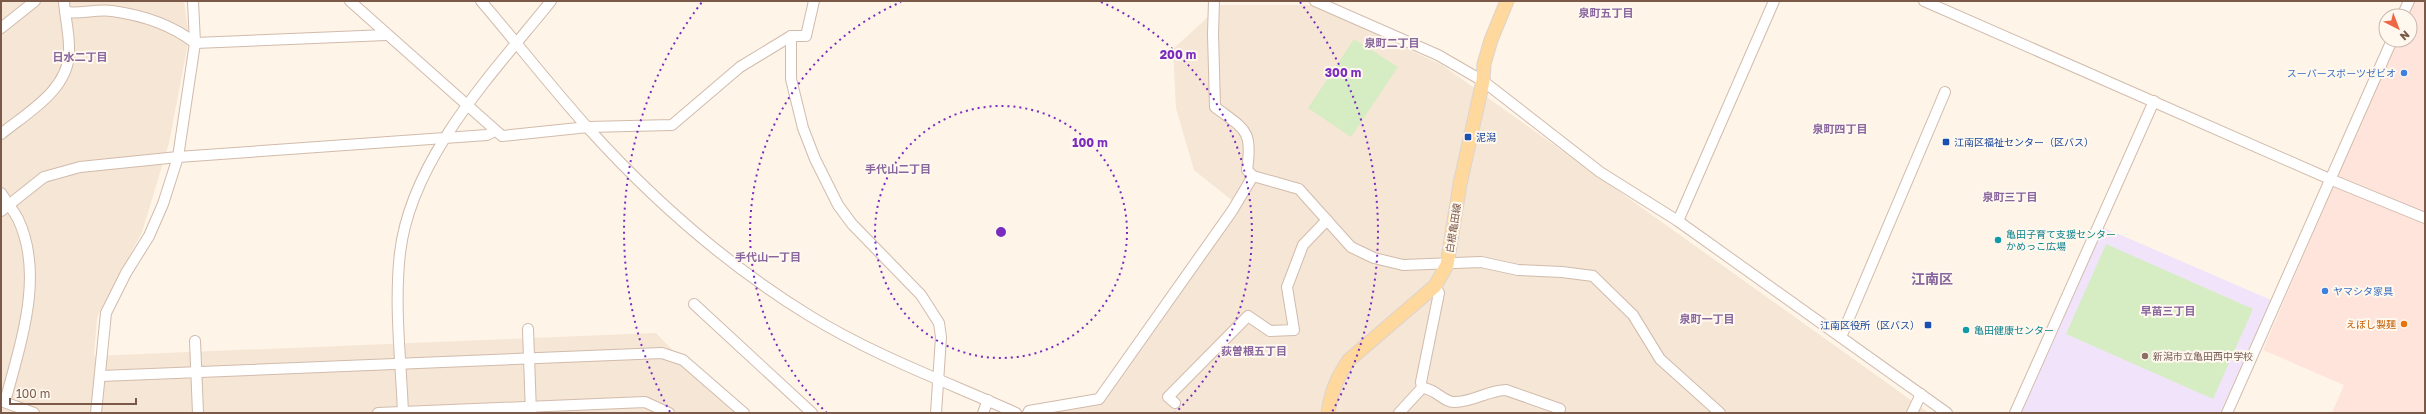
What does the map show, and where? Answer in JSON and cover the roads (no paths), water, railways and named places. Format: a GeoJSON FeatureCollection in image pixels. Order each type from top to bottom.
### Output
{"type":"FeatureCollection","features":[{"type":"Feature","properties":{"kind":"main road","name":"白根亀田線"},"geometry":{"type":"LineString","coordinates":[[1328,413],[1330,397],[1338,374],[1349,360],[1435,286],[1447,265],[1460,184],[1483,81],[1484,64],[1491,40],[1507,1]]}},
{"type":"Feature","properties":{"kind":"street"},"geometry":{"type":"LineString","coordinates":[[1,28],[35,1]]}},
{"type":"Feature","properties":{"kind":"street"},"geometry":{"type":"LineString","coordinates":[[96,413],[106,313],[126,273],[149,236],[163,204],[178,157],[195,43],[193,1]]}},
{"type":"Feature","properties":{"kind":"street"},"geometry":{"type":"LineString","coordinates":[[350,1],[386,35],[502,136],[588,127],[672,126],[740,67],[791,36],[806,36],[814,1]]}},
{"type":"Feature","properties":{"kind":"street"},"geometry":{"type":"LineString","coordinates":[[481,1],[588,127],[670,210],[700,237],[750,276],[811,317],[850,339],[891,360],[938,378],[1016,413]]}},
{"type":"Feature","properties":{"kind":"street"},"geometry":{"type":"LineString","coordinates":[[403,412],[399,335],[400,259],[408,212],[423,177],[445,138],[468,106],[551,1]]}},
{"type":"Feature","properties":{"kind":"street"},"geometry":{"type":"LineString","coordinates":[[1214,1],[1212,34],[1215,107],[1244,129],[1251,146],[1247,170],[1253,176],[1299,189],[1351,247],[1374,258],[1403,265],[1447,265],[1481,262],[1518,270],[1562,272],[1593,276],[1633,315],[1660,358],[1720,413]]}},
{"type":"Feature","properties":{"kind":"street"},"geometry":{"type":"LineString","coordinates":[[1315,1],[1438,55],[1483,81],[1600,172],[1678,221],[1947,413]]}},
{"type":"Feature","properties":{"kind":"street"},"geometry":{"type":"LineString","coordinates":[[1678,221],[1774,1]]}},
{"type":"Feature","properties":{"kind":"street"},"geometry":{"type":"LineString","coordinates":[[1924,1],[2332,180],[2425,218]]}},
{"type":"Feature","properties":{"kind":"street"},"geometry":{"type":"LineString","coordinates":[[62,5],[78,14],[111,11],[139,17],[167,26],[184,34],[195,43],[386,35]]}},
{"type":"Feature","properties":{"kind":"street"},"geometry":{"type":"LineString","coordinates":[[1,134],[46,97],[66,71],[69,53],[62,5]]}},
{"type":"Feature","properties":{"kind":"street"},"geometry":{"type":"LineString","coordinates":[[791,36],[790,79],[803,128],[815,159],[838,205],[851,223],[888,262],[910,282],[933,311],[939,323],[941,337],[936,413]]}},
{"type":"Feature","properties":{"kind":"street"},"geometry":{"type":"LineString","coordinates":[[2227,413],[2332,180],[2389,48]]}},
{"type":"Feature","properties":{"kind":"street"},"geometry":{"type":"LineString","coordinates":[[1841,337],[1945,92]]}},
{"type":"Feature","properties":{"kind":"street"},"geometry":{"type":"LineString","coordinates":[[2015,413],[2154,101]]}},
{"type":"Feature","properties":{"kind":"street"},"geometry":{"type":"LineString","coordinates":[[5,208],[44,177],[106,163],[134,163],[178,157],[487,135],[495,131]]}},
{"type":"Feature","properties":{"kind":"street"},"geometry":{"type":"LineString","coordinates":[[1028,413],[1029,411],[1099,400],[1232,211],[1253,176]]}},
{"type":"Feature","properties":{"kind":"street"},"geometry":{"type":"LineString","coordinates":[[1,193],[5,208],[18,218],[25,241],[30,272],[24,330],[3,401],[34,413]]}},
{"type":"Feature","properties":{"kind":"street"},"geometry":{"type":"LineString","coordinates":[[1175,403],[1168,397],[1248,316],[1270,331],[1294,330],[1287,287],[1303,245],[1327,220]]}},
{"type":"Feature","properties":{"kind":"street"},"geometry":{"type":"LineString","coordinates":[[1422,388],[1421,382],[1439,293],[1435,286]]}},
{"type":"Feature","properties":{"kind":"street"},"geometry":{"type":"LineString","coordinates":[[694,304],[812,413]]}},
{"type":"Feature","properties":{"kind":"street"},"geometry":{"type":"LineString","coordinates":[[528,329],[531,410]]}},
{"type":"Feature","properties":{"kind":"street"},"geometry":{"type":"LineString","coordinates":[[195,342],[198,413]]}},
{"type":"Feature","properties":{"kind":"street"},"geometry":{"type":"LineString","coordinates":[[100,376],[401,365],[662,353],[683,360],[744,413]]}},
{"type":"Feature","properties":{"kind":"street"},"geometry":{"type":"LineString","coordinates":[[1399,413],[1422,388],[1430,388],[1453,403],[1471,401],[1499,390],[1506,390],[1560,409]]}},
{"type":"Feature","properties":{"kind":"street"},"geometry":{"type":"LineString","coordinates":[[1912,413],[1921,394]]}},
{"type":"Feature","properties":{"kind":"street"},"geometry":{"type":"LineString","coordinates":[[983,413],[988,400]]}},
{"type":"Feature","properties":{"kind":"street"},"geometry":{"type":"LineString","coordinates":[[378,413],[531,410],[645,402],[669,413]]}},
{"type":"Feature","properties":{"kind":"place","name":"スーパースポーツゼビオ"},"geometry":{"type":"Point","coordinates":[2404,73]}},
{"type":"Feature","properties":{"kind":"place","name":"泥潟"},"geometry":{"type":"Point","coordinates":[1468,137]}},
{"type":"Feature","properties":{"kind":"place","name":"江南区福祉センター（区バス）"},"geometry":{"type":"Point","coordinates":[1946,142]}},
{"type":"Feature","properties":{"kind":"place","name":"亀田子育て支援センター かめっこ広場"},"geometry":{"type":"Point","coordinates":[1998,240]}},
{"type":"Feature","properties":{"kind":"place","name":"ヤマシタ家具"},"geometry":{"type":"Point","coordinates":[2325,291]}},
{"type":"Feature","properties":{"kind":"place","name":"えぼし製麺"},"geometry":{"type":"Point","coordinates":[2404,324]}},
{"type":"Feature","properties":{"kind":"place","name":"江南区役所（区バス）"},"geometry":{"type":"Point","coordinates":[1928,325]}},
{"type":"Feature","properties":{"kind":"place","name":"亀田健康センター"},"geometry":{"type":"Point","coordinates":[1966,330]}},
{"type":"Feature","properties":{"kind":"place","name":"新潟市立亀田西中学校"},"geometry":{"type":"Point","coordinates":[2145,356]}},
{"type":"Feature","properties":{"kind":"district","name":"泉町五丁目"},"geometry":{"type":"Point","coordinates":[1606,12]}},
{"type":"Feature","properties":{"kind":"district","name":"泉町二丁目"},"geometry":{"type":"Point","coordinates":[1392,42]}},
{"type":"Feature","properties":{"kind":"district","name":"日水二丁目"},"geometry":{"type":"Point","coordinates":[80,56]}},
{"type":"Feature","properties":{"kind":"district","name":"泉町四丁目"},"geometry":{"type":"Point","coordinates":[1840,128]}},
{"type":"Feature","properties":{"kind":"district","name":"手代山二丁目"},"geometry":{"type":"Point","coordinates":[898,168]}},
{"type":"Feature","properties":{"kind":"district","name":"泉町三丁目"},"geometry":{"type":"Point","coordinates":[2010,196]}},
{"type":"Feature","properties":{"kind":"district","name":"手代山一丁目"},"geometry":{"type":"Point","coordinates":[768,256]}},
{"type":"Feature","properties":{"kind":"district","name":"江南区"},"geometry":{"type":"Point","coordinates":[1932,278]}},
{"type":"Feature","properties":{"kind":"district","name":"早苗三丁目"},"geometry":{"type":"Point","coordinates":[2168,310]}},
{"type":"Feature","properties":{"kind":"district","name":"泉町一丁目"},"geometry":{"type":"Point","coordinates":[1707,318]}},
{"type":"Feature","properties":{"kind":"district","name":"荻曽根五丁目"},"geometry":{"type":"Point","coordinates":[1254,350]}}]}
